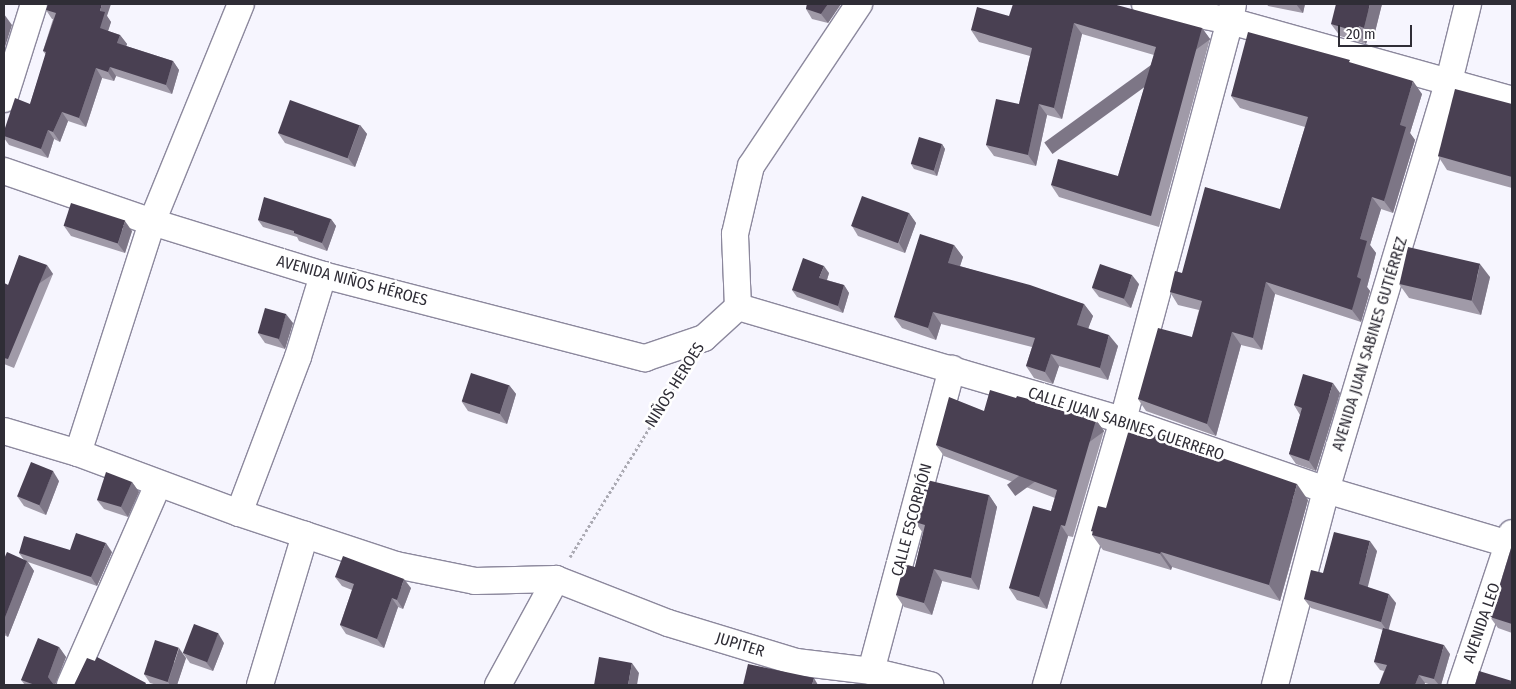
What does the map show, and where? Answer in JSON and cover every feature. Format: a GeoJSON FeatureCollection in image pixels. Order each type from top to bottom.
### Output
{"type":"FeatureCollection","features":[{"type":"Feature","properties":{"kind":"street"},"geometry":{"type":"LineString","coordinates":[[4,99],[34,4]]}},
{"type":"Feature","properties":{"kind":"street"},"geometry":{"type":"LineString","coordinates":[[78,453],[152,222],[241,4]]}},
{"type":"Feature","properties":{"kind":"street"},"geometry":{"type":"LineString","coordinates":[[738,308],[735,234],[752,166],[859,4]]}},
{"type":"Feature","properties":{"kind":"street"},"geometry":{"type":"LineString","coordinates":[[1144,4],[1231,12],[1512,100]]}},
{"type":"Feature","properties":{"kind":"street","name":"AVENIDA JUAN SABINES GUTIÉRREZ"},"geometry":{"type":"LineString","coordinates":[[1275,685],[1326,490],[1449,80],[1468,4]]}},
{"type":"Feature","properties":{"kind":"street"},"geometry":{"type":"LineString","coordinates":[[1046,685],[1124,420],[1231,12]]}},
{"type":"Feature","properties":{"kind":"street","name":"AVENIDA NIÑOS HÉROES"},"geometry":{"type":"LineString","coordinates":[[4,171],[152,222],[323,275],[645,358],[704,338]]}},
{"type":"Feature","properties":{"kind":"street"},"geometry":{"type":"LineString","coordinates":[[240,513],[298,357],[323,275]]}},
{"type":"Feature","properties":{"kind":"street","name":"NIÑOS HEROES"},"geometry":{"type":"LineString","coordinates":[[704,338],[738,308]]}},
{"type":"Feature","properties":{"kind":"street","name":"CALLE JUAN SABINES GUERRERO"},"geometry":{"type":"LineString","coordinates":[[738,308],[1124,420],[1326,490],[1511,541]]}},
{"type":"Feature","properties":{"kind":"street","name":"CALLE ESCORPIÓN"},"geometry":{"type":"LineString","coordinates":[[871,670],[952,369]]}},
{"type":"Feature","properties":{"kind":"street"},"geometry":{"type":"LineString","coordinates":[[4,431],[78,453],[158,485],[305,536],[396,565],[475,581],[556,579]]}},
{"type":"Feature","properties":{"kind":"street"},"geometry":{"type":"LineString","coordinates":[[70,685],[158,485]]}},
{"type":"Feature","properties":{"kind":"street"},"geometry":{"type":"LineString","coordinates":[[260,685],[305,536]]}},
{"type":"Feature","properties":{"kind":"street","name":"AVENIDA LEO"},"geometry":{"type":"LineString","coordinates":[[1461,685],[1511,541]]}},
{"type":"Feature","properties":{"kind":"street"},"geometry":{"type":"LineString","coordinates":[[498,685],[556,579]]}},
{"type":"Feature","properties":{"kind":"street","name":"JUPITER"},"geometry":{"type":"LineString","coordinates":[[556,579],[668,623],[796,662],[871,670],[930,685]]}},
{"type":"Feature","properties":{"kind":"path","name":"NIÑOS HEROES"},"geometry":{"type":"LineString","coordinates":[[556,579],[684,371]]}},
{"type":"Feature","properties":{"kind":"building"},"geometry":{"type":"Polygon","coordinates":[[[48,4],[102,4],[100,11],[105,12],[100,28],[120,35],[117,43],[173,61],[166,85],[110,67],[108,72],[96,68],[79,118],[62,112],[53,132],[48,130],[41,149],[4,136],[4,131],[15,98],[30,104],[46,52],[43,51],[56,13],[46,10],[48,4]]]}},
{"type":"Feature","properties":{"kind":"building"},"geometry":{"type":"Polygon","coordinates":[[[807,4],[828,4],[821,14],[806,9],[807,4]]]}},
{"type":"Feature","properties":{"kind":"building"},"geometry":{"type":"Polygon","coordinates":[[[1013,4],[1113,4],[1202,28],[1151,216],[1051,185],[1058,159],[1118,176],[1156,47],[1074,23],[1054,108],[1039,104],[1028,155],[986,145],[996,99],[1019,104],[1032,48],[971,30],[977,7],[1009,16],[1013,4]]]}},
{"type":"Feature","properties":{"kind":"building"},"geometry":{"type":"Polygon","coordinates":[[[1336,4],[1370,4],[1364,28],[1359,26],[1358,32],[1331,24],[1336,4]]]}},
{"type":"Feature","properties":{"kind":"building"},"geometry":{"type":"Polygon","coordinates":[[[1248,32],[1350,60],[1349,62],[1413,81],[1400,125],[1406,127],[1384,201],[1372,197],[1360,239],[1367,241],[1357,277],[1361,279],[1352,310],[1266,282],[1253,338],[1232,332],[1207,424],[1138,399],[1158,328],[1192,337],[1202,301],[1170,292],[1175,271],[1182,273],[1205,187],[1280,209],[1308,117],[1231,96],[1248,32]]]}},
{"type":"Feature","properties":{"kind":"building"},"geometry":{"type":"Polygon","coordinates":[[[1455,89],[1512,104],[1512,177],[1438,156],[1455,89]]]}},
{"type":"Feature","properties":{"kind":"building"},"geometry":{"type":"Polygon","coordinates":[[[290,100],[360,125],[348,158],[278,133],[290,100]]]}},
{"type":"Feature","properties":{"kind":"building"},"geometry":{"type":"Polygon","coordinates":[[[919,137],[942,144],[934,171],[911,164],[919,137]]]}},
{"type":"Feature","properties":{"kind":"building"},"geometry":{"type":"Polygon","coordinates":[[[862,196],[909,213],[898,243],[851,226],[862,196]]]}},
{"type":"Feature","properties":{"kind":"building"},"geometry":{"type":"Polygon","coordinates":[[[264,197],[331,219],[322,243],[294,233],[294,231],[258,220],[264,197]]]}},
{"type":"Feature","properties":{"kind":"building"},"geometry":{"type":"Polygon","coordinates":[[[71,203],[125,221],[118,243],[64,226],[71,203]]]}},
{"type":"Feature","properties":{"kind":"building"},"geometry":{"type":"Polygon","coordinates":[[[920,234],[954,245],[948,263],[1030,285],[1084,304],[1077,325],[1109,335],[1100,368],[1051,354],[1045,372],[1026,366],[1035,338],[933,312],[928,328],[894,317],[920,234]]]}},
{"type":"Feature","properties":{"kind":"building"},"geometry":{"type":"Polygon","coordinates":[[[1408,247],[1480,264],[1472,301],[1399,284],[1408,247]]]}},
{"type":"Feature","properties":{"kind":"building"},"geometry":{"type":"Polygon","coordinates":[[[19,255],[47,265],[8,359],[4,358],[4,283],[8,285],[19,255]]]}},
{"type":"Feature","properties":{"kind":"building"},"geometry":{"type":"Polygon","coordinates":[[[803,258],[824,266],[819,278],[844,285],[838,306],[792,290],[803,258]]]}},
{"type":"Feature","properties":{"kind":"building"},"geometry":{"type":"Polygon","coordinates":[[[1100,264],[1132,275],[1124,299],[1092,288],[1100,264]]]}},
{"type":"Feature","properties":{"kind":"building"},"geometry":{"type":"Polygon","coordinates":[[[265,308],[286,314],[279,339],[258,333],[265,308]]]}},
{"type":"Feature","properties":{"kind":"building"},"geometry":{"type":"Polygon","coordinates":[[[471,373],[509,385],[500,414],[462,402],[471,373]]]}},
{"type":"Feature","properties":{"kind":"building"},"geometry":{"type":"Polygon","coordinates":[[[1303,374],[1333,383],[1309,461],[1289,454],[1302,408],[1294,405],[1303,374]]]}},
{"type":"Feature","properties":{"kind":"building"},"geometry":{"type":"Polygon","coordinates":[[[990,390],[1016,398],[1017,396],[1036,401],[1035,403],[1096,420],[1065,526],[1061,525],[1039,597],[1009,588],[1033,506],[1051,511],[1057,490],[936,445],[949,397],[984,411],[990,390]]]}},
{"type":"Feature","properties":{"kind":"building"},"geometry":{"type":"Polygon","coordinates":[[[1130,426],[1297,484],[1269,585],[1161,552],[1160,554],[1092,535],[1093,531],[1091,531],[1098,506],[1106,508],[1130,426]]]}},
{"type":"Feature","properties":{"kind":"building"},"geometry":{"type":"Polygon","coordinates":[[[31,462],[53,471],[39,505],[17,496],[31,462]]]}},
{"type":"Feature","properties":{"kind":"building"},"geometry":{"type":"Polygon","coordinates":[[[106,472],[132,482],[121,507],[97,500],[106,472]]]}},
{"type":"Feature","properties":{"kind":"building"},"geometry":{"type":"Polygon","coordinates":[[[927,480],[989,495],[971,578],[934,569],[924,603],[896,595],[904,564],[915,567],[925,525],[915,522],[927,480]]]}},
{"type":"Feature","properties":{"kind":"building"},"geometry":{"type":"Polygon","coordinates":[[[1334,532],[1370,541],[1359,584],[1389,594],[1381,622],[1304,599],[1311,570],[1323,573],[1334,532]]]}},
{"type":"Feature","properties":{"kind":"building"},"geometry":{"type":"Polygon","coordinates":[[[76,533],[106,543],[91,577],[19,553],[24,536],[70,550],[76,533]]]}},
{"type":"Feature","properties":{"kind":"building"},"geometry":{"type":"Polygon","coordinates":[[[1512,545],[1512,624],[1490,617],[1512,545]]]}},
{"type":"Feature","properties":{"kind":"building"},"geometry":{"type":"Polygon","coordinates":[[[7,552],[27,561],[4,620],[4,559],[7,552]]]}},
{"type":"Feature","properties":{"kind":"building"},"geometry":{"type":"Polygon","coordinates":[[[343,556],[404,579],[397,600],[392,598],[377,639],[340,625],[354,584],[335,577],[343,556]]]}},
{"type":"Feature","properties":{"kind":"building"},"geometry":{"type":"Polygon","coordinates":[[[194,624],[218,633],[207,662],[183,653],[194,624]]]}},
{"type":"Feature","properties":{"kind":"building"},"geometry":{"type":"Polygon","coordinates":[[[1383,628],[1444,645],[1434,679],[1419,675],[1415,685],[1379,685],[1387,665],[1374,662],[1383,628]]]}},
{"type":"Feature","properties":{"kind":"building"},"geometry":{"type":"Polygon","coordinates":[[[38,638],[59,647],[48,677],[54,685],[35,685],[21,680],[38,638]]]}},
{"type":"Feature","properties":{"kind":"building"},"geometry":{"type":"Polygon","coordinates":[[[155,640],[179,648],[168,682],[144,674],[155,640]]]}},
{"type":"Feature","properties":{"kind":"building"},"geometry":{"type":"Polygon","coordinates":[[[97,657],[146,683],[145,685],[74,685],[87,658],[95,661],[97,657]]]}},
{"type":"Feature","properties":{"kind":"building"},"geometry":{"type":"Polygon","coordinates":[[[599,657],[632,663],[628,685],[594,685],[599,657]]]}},
{"type":"Feature","properties":{"kind":"building"},"geometry":{"type":"Polygon","coordinates":[[[748,664],[814,678],[812,685],[743,685],[748,664]]]}},
{"type":"Feature","properties":{"kind":"building"},"geometry":{"type":"Polygon","coordinates":[[[1479,671],[1512,681],[1512,685],[1475,685],[1479,671]]]}}]}
